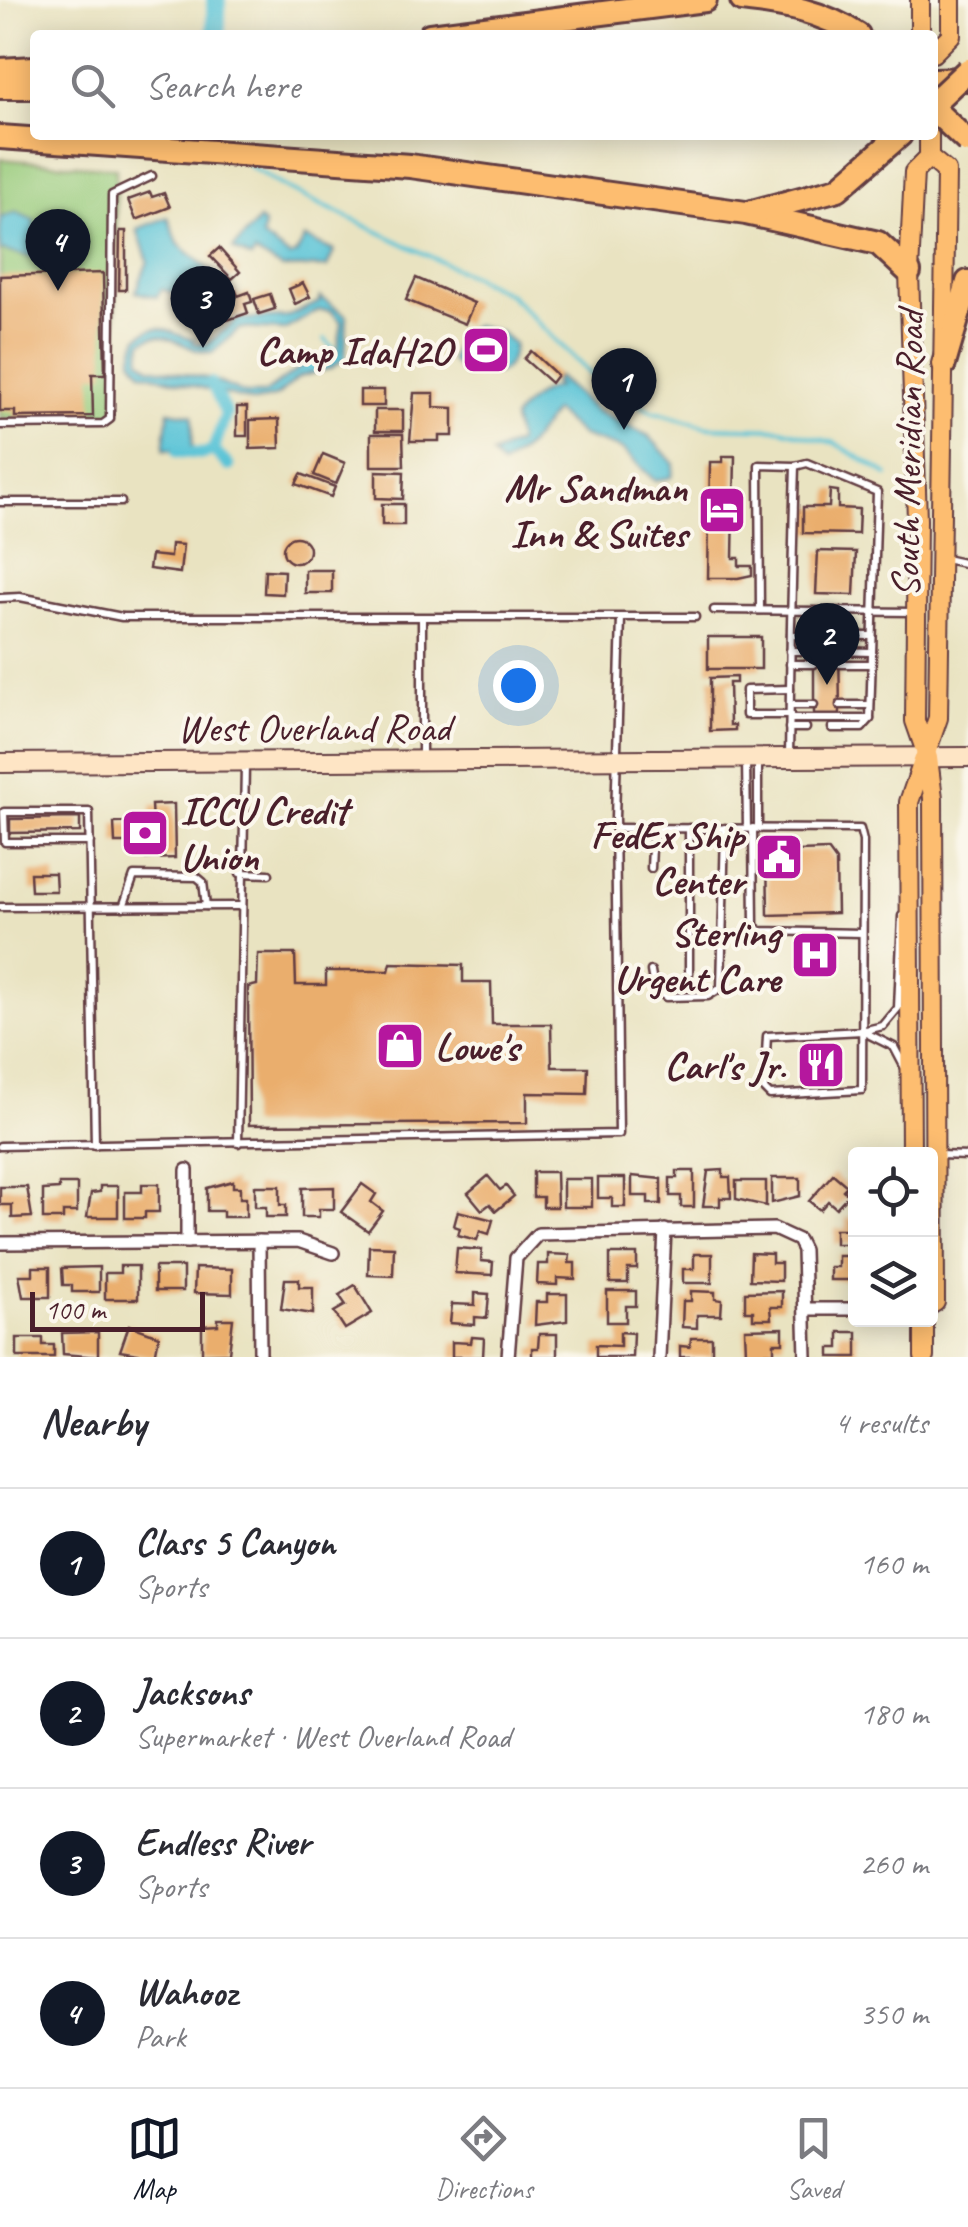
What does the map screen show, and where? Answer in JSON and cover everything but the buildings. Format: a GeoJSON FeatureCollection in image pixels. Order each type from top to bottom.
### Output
{"type":"FeatureCollection","features":[{"type":"Feature","properties":{"kind":"highway"},"geometry":{"type":"LineString","coordinates":[[469,30],[705,0]]}},
{"type":"Feature","properties":{"kind":"highway"},"geometry":{"type":"LineString","coordinates":[[742,0],[797,7],[850,30]]}},
{"type":"Feature","properties":{"kind":"highway"},"geometry":{"type":"LineString","coordinates":[[0,70],[30,68]]}},
{"type":"Feature","properties":{"kind":"highway"},"geometry":{"type":"LineString","coordinates":[[938,101],[968,70]]}},
{"type":"Feature","properties":{"kind":"highway"},"geometry":{"type":"LineString","coordinates":[[938,80],[968,80]]}},
{"type":"Feature","properties":{"kind":"highway"},"geometry":{"type":"LineString","coordinates":[[0,87],[30,87]]}},
{"type":"Feature","properties":{"kind":"highway"},"geometry":{"type":"LineString","coordinates":[[938,111],[968,142]]}},
{"type":"Feature","properties":{"kind":"highway"},"geometry":{"type":"LineString","coordinates":[[938,123],[968,124]]}},
{"type":"Feature","properties":{"kind":"highway"},"geometry":{"type":"LineString","coordinates":[[0,124],[30,124]]}},
{"type":"Feature","properties":{"kind":"highway"},"geometry":{"type":"LineString","coordinates":[[0,136],[30,138]]}},
{"type":"Feature","properties":{"kind":"highway"},"geometry":{"type":"LineString","coordinates":[[55,140],[410,166],[746,214],[878,243],[909,272]]}},
{"type":"Feature","properties":{"kind":"highway"},"geometry":{"type":"LineString","coordinates":[[746,214],[838,189],[895,140]]}},
{"type":"Feature","properties":{"kind":"highway"},"geometry":{"type":"LineString","coordinates":[[944,364],[968,282]]}},
{"type":"Feature","properties":{"kind":"main road"},"geometry":{"type":"LineString","coordinates":[[920,0],[920,30]]}},
{"type":"Feature","properties":{"kind":"main road"},"geometry":{"type":"LineString","coordinates":[[938,48],[951,35],[951,0]]}},
{"type":"Feature","properties":{"kind":"main road","name":"South Meridian Road"},"geometry":{"type":"LineString","coordinates":[[929,140],[929,156],[914,172],[909,272],[916,612],[914,721],[928,758],[934,798],[935,1147]]}},
{"type":"Feature","properties":{"kind":"main road","name":"South Meridian Road"},"geometry":{"type":"LineString","coordinates":[[911,1147],[910,802],[928,758],[938,718],[942,558],[946,171],[929,156]]}},
{"type":"Feature","properties":{"kind":"main road"},"geometry":{"type":"LineString","coordinates":[[924,1327],[924,1357]]}},
{"type":"Feature","properties":{"kind":"street","name":"West Overland Road"},"geometry":{"type":"LineString","coordinates":[[0,763],[968,757]]}},
{"type":"Feature","properties":{"kind":"street"},"geometry":{"type":"LineString","coordinates":[[187,1170],[187,1242]]}},
{"type":"Feature","properties":{"kind":"street"},"geometry":{"type":"LineString","coordinates":[[508,1357],[516,1258],[527,1242],[552,1230],[774,1230],[798,1240],[806,1261],[806,1357]]}},
{"type":"Feature","properties":{"kind":"street"},"geometry":{"type":"LineString","coordinates":[[659,1357],[665,1230]]}},
{"type":"Feature","properties":{"kind":"street"},"geometry":{"type":"LineString","coordinates":[[259,1241],[260,1357]]}},
{"type":"Feature","properties":{"kind":"street"},"geometry":{"type":"LineString","coordinates":[[0,1243],[312,1242],[333,1254]]}},
{"type":"Feature","properties":{"kind":"street"},"geometry":{"type":"LineString","coordinates":[[806,1309],[848,1309]]}},
{"type":"Feature","properties":{"kind":"lane"},"geometry":{"type":"LineString","coordinates":[[0,425],[103,424],[110,419],[112,195],[152,176]]}},
{"type":"Feature","properties":{"kind":"lane"},"geometry":{"type":"LineString","coordinates":[[760,610],[759,465],[807,463],[877,492],[870,719],[862,728],[832,728]]}},
{"type":"Feature","properties":{"kind":"lane"},"geometry":{"type":"LineString","coordinates":[[789,759],[794,466]]}},
{"type":"Feature","properties":{"kind":"lane"},"geometry":{"type":"LineString","coordinates":[[0,502],[120,502]]}},
{"type":"Feature","properties":{"kind":"lane"},"geometry":{"type":"LineString","coordinates":[[942,558],[968,564]]}},
{"type":"Feature","properties":{"kind":"lane"},"geometry":{"type":"LineString","coordinates":[[0,598],[20,597],[122,617],[695,618]]}},
{"type":"Feature","properties":{"kind":"lane"},"geometry":{"type":"LineString","coordinates":[[714,610],[916,612]]}},
{"type":"Feature","properties":{"kind":"lane"},"geometry":{"type":"LineString","coordinates":[[422,617],[422,762]]}},
{"type":"Feature","properties":{"kind":"lane"},"geometry":{"type":"LineString","coordinates":[[0,1146],[619,1134],[615,828],[621,618]]}},
{"type":"Feature","properties":{"kind":"lane"},"geometry":{"type":"LineString","coordinates":[[791,635],[871,636]]}},
{"type":"Feature","properties":{"kind":"lane"},"geometry":{"type":"LineString","coordinates":[[790,651],[814,651]]}},
{"type":"Feature","properties":{"kind":"lane"},"geometry":{"type":"LineString","coordinates":[[840,651],[871,652]]}},
{"type":"Feature","properties":{"kind":"lane"},"geometry":{"type":"LineString","coordinates":[[790,664],[814,664]]}},
{"type":"Feature","properties":{"kind":"lane"},"geometry":{"type":"LineString","coordinates":[[840,664],[870,664]]}},
{"type":"Feature","properties":{"kind":"lane"},"geometry":{"type":"LineString","coordinates":[[790,689],[746,690],[746,715],[870,719]]}},
{"type":"Feature","properties":{"kind":"lane"},"geometry":{"type":"LineString","coordinates":[[840,705],[870,704]]}},
{"type":"Feature","properties":{"kind":"lane"},"geometry":{"type":"LineString","coordinates":[[790,705],[814,705]]}},
{"type":"Feature","properties":{"kind":"lane"},"geometry":{"type":"LineString","coordinates":[[790,728],[806,728]]}},
{"type":"Feature","properties":{"kind":"lane"},"geometry":{"type":"LineString","coordinates":[[752,759],[754,926],[760,931],[862,933]]}},
{"type":"Feature","properties":{"kind":"lane"},"geometry":{"type":"LineString","coordinates":[[238,1143],[239,906],[245,762]]}},
{"type":"Feature","properties":{"kind":"lane"},"geometry":{"type":"LineString","coordinates":[[90,842],[5,842],[4,812],[88,812],[90,842],[92,908],[95,1145]]}},
{"type":"Feature","properties":{"kind":"lane"},"geometry":{"type":"LineString","coordinates":[[615,828],[860,829],[862,933],[862,1031],[862,1090],[770,1096],[764,1090],[767,1036],[862,1031],[883,1026],[898,1008],[898,941],[910,875]]}},
{"type":"Feature","properties":{"kind":"lane"},"geometry":{"type":"LineString","coordinates":[[652,868],[653,828]]}},
{"type":"Feature","properties":{"kind":"lane"},"geometry":{"type":"LineString","coordinates":[[689,828],[690,972]]}},
{"type":"Feature","properties":{"kind":"lane"},"geometry":{"type":"LineString","coordinates":[[651,971],[654,988],[666,997],[708,996],[721,988],[724,828]]}},
{"type":"Feature","properties":{"kind":"lane"},"geometry":{"type":"LineString","coordinates":[[240,873],[268,874]]}},
{"type":"Feature","properties":{"kind":"lane"},"geometry":{"type":"LineString","coordinates":[[123,907],[134,876],[197,877],[204,882],[206,906]]}},
{"type":"Feature","properties":{"kind":"lane"},"geometry":{"type":"LineString","coordinates":[[0,907],[239,906]]}},
{"type":"Feature","properties":{"kind":"lane"},"geometry":{"type":"LineString","coordinates":[[862,1031],[894,1047],[911,1081]]}},
{"type":"Feature","properties":{"kind":"lane"},"geometry":{"type":"LineString","coordinates":[[938,1156],[968,1156]]}},
{"type":"Feature","properties":{"kind":"green space"},"geometry":{"type":"Polygon","coordinates":[[[0,159],[116,168],[116,414],[102,418],[0,418],[0,159]]]}},
{"type":"Feature","properties":{"kind":"water"},"geometry":{"type":"Polygon","coordinates":[[[16,212],[34,220],[36,253],[31,257],[0,250],[0,218],[16,212]]]}},
{"type":"Feature","properties":{"kind":"water"},"geometry":{"type":"Polygon","coordinates":[[[168,217],[178,244],[212,272],[174,294],[162,289],[157,297],[136,292],[148,261],[137,229],[168,217]]]}},
{"type":"Feature","properties":{"kind":"water"},"geometry":{"type":"Polygon","coordinates":[[[259,220],[264,224],[262,237],[290,257],[305,238],[334,251],[327,267],[283,268],[255,253],[251,258],[233,249],[259,220]]]}},
{"type":"Feature","properties":{"kind":"water"},"geometry":{"type":"Polygon","coordinates":[[[320,297],[347,316],[345,358],[331,368],[299,377],[277,396],[255,402],[142,372],[132,359],[138,337],[147,331],[168,330],[195,339],[193,343],[207,344],[238,319],[287,317],[320,302],[320,297]],[[319,310],[284,330],[240,328],[213,352],[203,352],[169,338],[151,337],[142,342],[140,359],[150,367],[211,379],[245,394],[264,394],[306,363],[337,355],[342,323],[331,311],[319,310]]]}},
{"type":"Feature","properties":{"kind":"water","name":"Camp IdaH2O"},"geometry":{"type":"Polygon","coordinates":[[[475,325],[500,332],[514,344],[502,371],[465,376],[451,360],[459,334],[475,325]]]}},
{"type":"Feature","properties":{"kind":"water"},"geometry":{"type":"Polygon","coordinates":[[[557,377],[596,411],[649,436],[674,464],[672,477],[655,481],[622,449],[582,436],[554,411],[529,445],[502,466],[492,455],[518,443],[513,419],[538,395],[557,387],[553,383],[557,377]]]}},
{"type":"Feature","properties":{"kind":"water"},"geometry":{"type":"Polygon","coordinates":[[[169,411],[193,415],[192,451],[164,449],[169,411]]]}},
{"type":"Feature","properties":{"kind":"waterway"},"geometry":{"type":"LineString","coordinates":[[216,0],[216,30]]}},
{"type":"Feature","properties":{"kind":"waterway"},"geometry":{"type":"LineString","coordinates":[[249,166],[286,188],[509,294],[595,379],[651,411],[708,427],[781,429],[835,443],[888,475]]}},
{"type":"Feature","properties":{"kind":"waterway"},"geometry":{"type":"LineString","coordinates":[[325,339],[333,348],[333,361]]}},
{"type":"Feature","properties":{"kind":"waterway"},"geometry":{"type":"LineString","coordinates":[[180,435],[178,452],[203,454],[213,450],[226,414],[211,383]]}},
{"type":"Feature","properties":{"kind":"waterway"},"geometry":{"type":"LineString","coordinates":[[213,450],[229,466]]}},
{"type":"Feature","properties":{"kind":"place","name":"Wahooz"},"geometry":{"type":"Point","coordinates":[58,291]}},
{"type":"Feature","properties":{"kind":"place","name":"Endless River"},"geometry":{"type":"Point","coordinates":[203,348]}},
{"type":"Feature","properties":{"kind":"place","name":"Camp IdaH2O"},"geometry":{"type":"Point","coordinates":[486,350]}},
{"type":"Feature","properties":{"kind":"place","name":"Class 5 Canyon"},"geometry":{"type":"Point","coordinates":[624,430]}},
{"type":"Feature","properties":{"kind":"place","name":"Mr Sandman Inn & Suites"},"geometry":{"type":"Point","coordinates":[722,510]}},
{"type":"Feature","properties":{"kind":"place","name":"Jacksons"},"geometry":{"type":"Point","coordinates":[827,685]}},
{"type":"Feature","properties":{"kind":"place","name":"ICCU Credit Union"},"geometry":{"type":"Point","coordinates":[145,833]}},
{"type":"Feature","properties":{"kind":"place","name":"FedEx Ship Center"},"geometry":{"type":"Point","coordinates":[779,857]}},
{"type":"Feature","properties":{"kind":"place","name":"Sterling Urgent Care"},"geometry":{"type":"Point","coordinates":[815,955]}},
{"type":"Feature","properties":{"kind":"place","name":"Lowe's"},"geometry":{"type":"Point","coordinates":[400,1046]}},
{"type":"Feature","properties":{"kind":"place","name":"Carl's Jr."},"geometry":{"type":"Point","coordinates":[821,1065]}}]}
